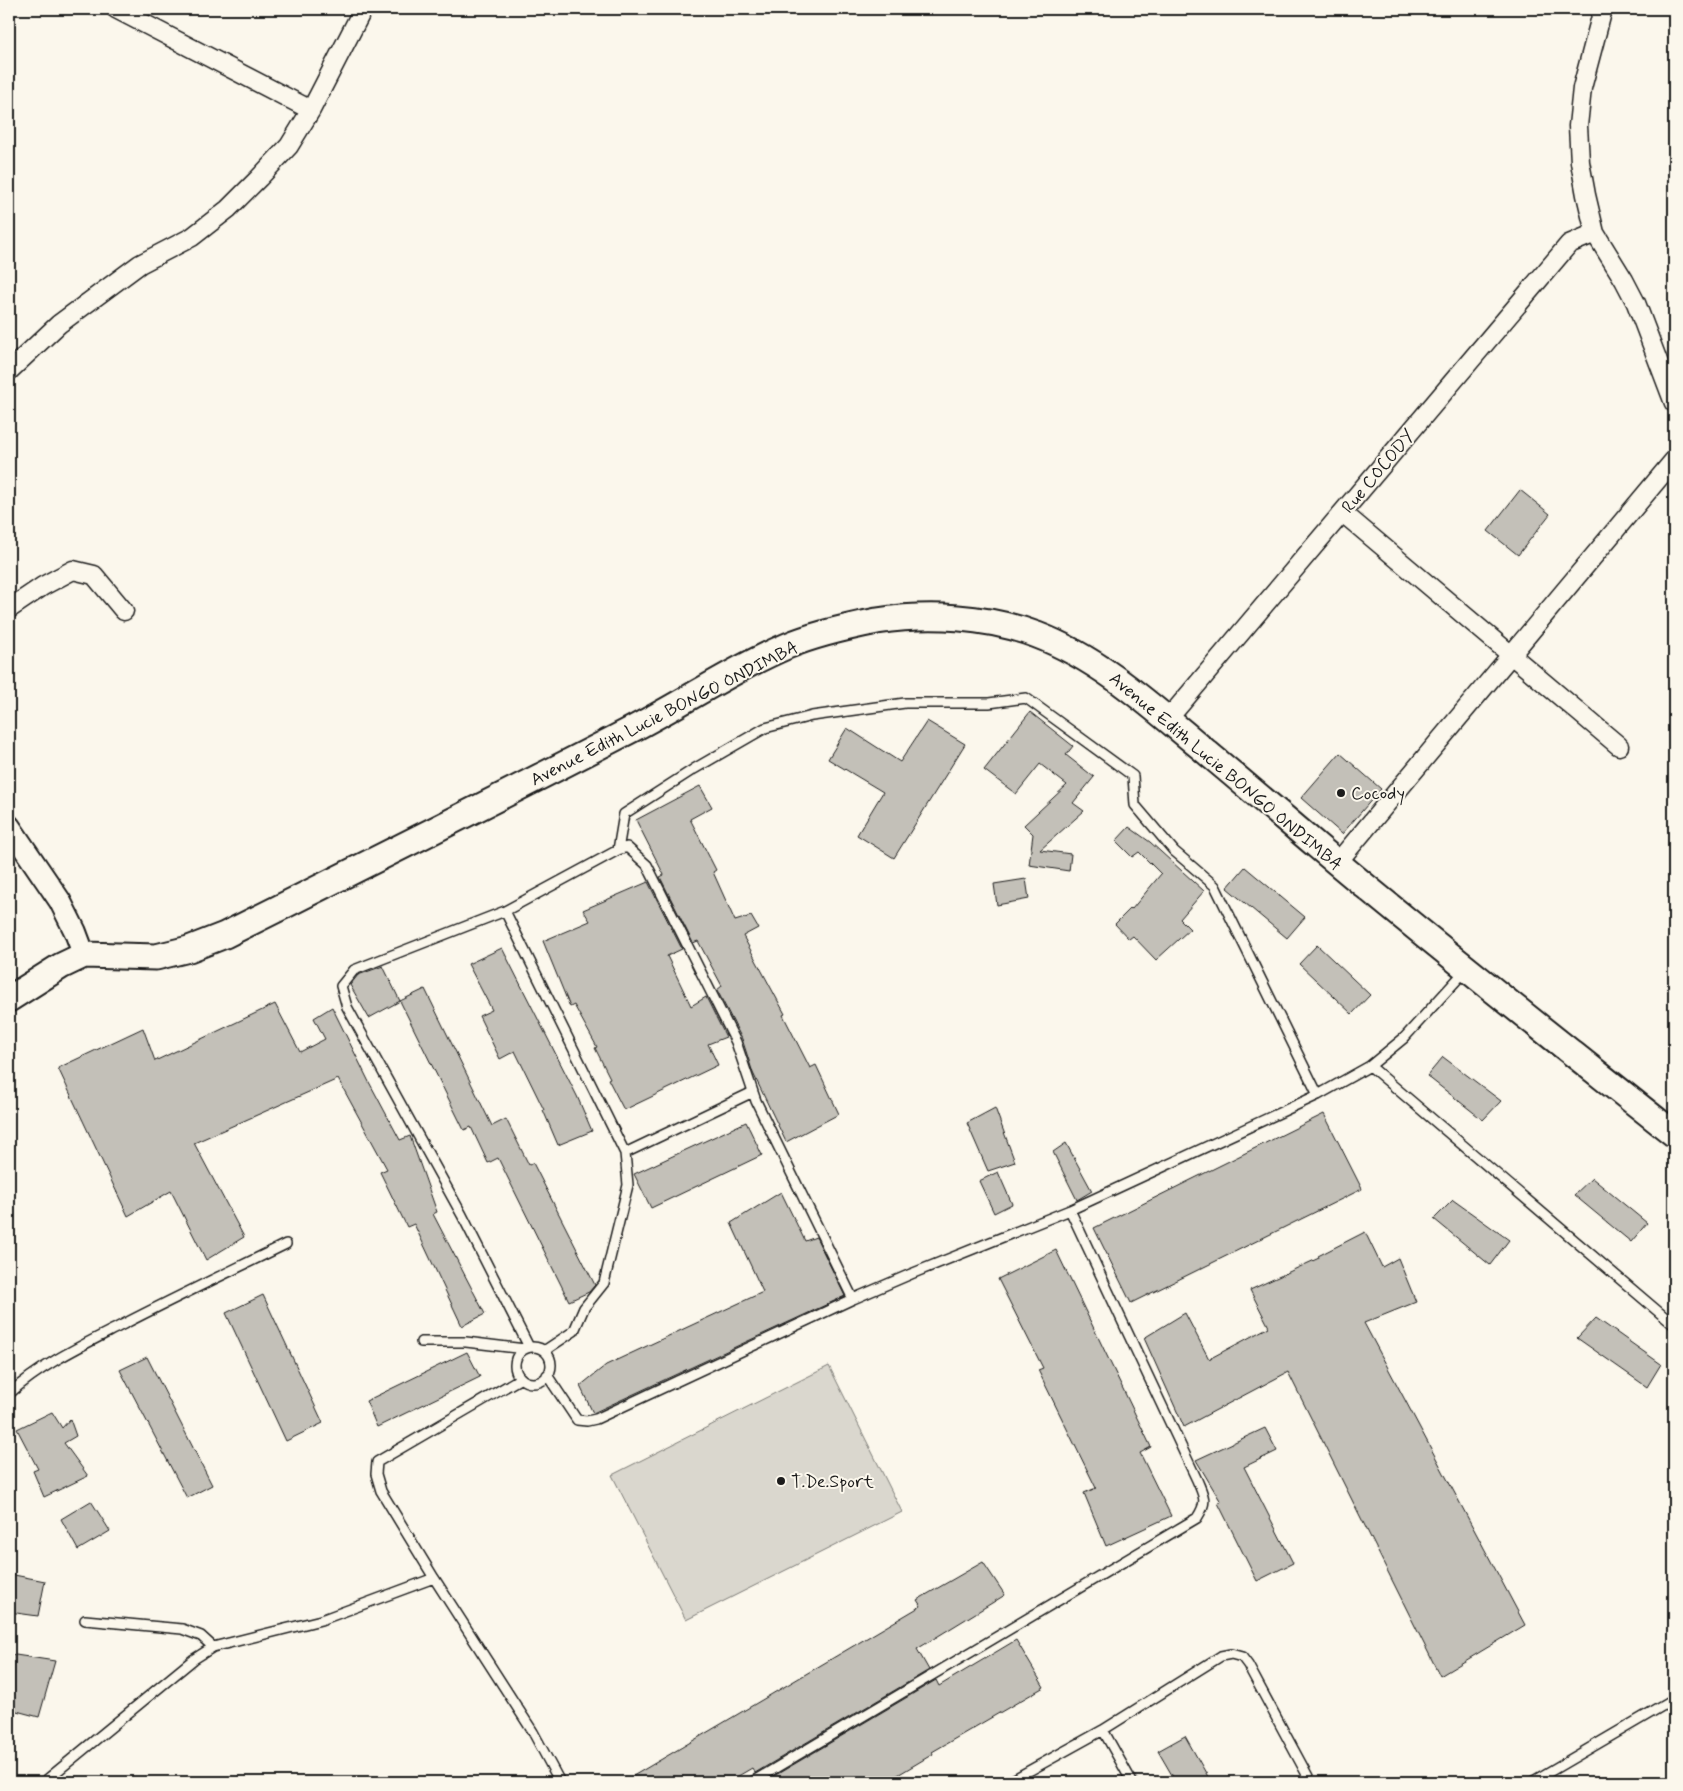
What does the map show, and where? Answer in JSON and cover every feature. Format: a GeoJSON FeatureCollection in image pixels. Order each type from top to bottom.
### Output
{"type":"FeatureCollection","features":[{"type":"Feature","properties":{"kind":"main road","name":"Avenue Edith Lucie BONGO ONDIMBA"},"geometry":{"type":"LineString","coordinates":[[84,955],[156,956],[189,949],[225,935],[641,725],[736,672],[788,646],[825,634],[878,621],[933,616],[986,621],[1035,634],[1070,650],[1100,668],[1168,720],[1467,970],[1674,1134]]}},
{"type":"Feature","properties":{"kind":"main road"},"geometry":{"type":"LineString","coordinates":[[9,999],[61,966],[84,955]]}},
{"type":"Feature","properties":{"kind":"street"},"geometry":{"type":"LineString","coordinates":[[116,9],[311,110]]}},
{"type":"Feature","properties":{"kind":"street"},"geometry":{"type":"LineString","coordinates":[[9,371],[66,319],[140,264],[192,237],[228,209],[289,146],[311,110],[363,9]]}},
{"type":"Feature","properties":{"kind":"street"},"geometry":{"type":"LineString","coordinates":[[1604,9],[1582,88],[1578,126],[1580,162],[1595,233],[1624,280],[1668,371],[1674,403]]}},
{"type":"Feature","properties":{"kind":"street","name":"Rue COCODY"},"geometry":{"type":"LineString","coordinates":[[1168,720],[1569,244],[1595,233]]}},
{"type":"Feature","properties":{"kind":"street"},"geometry":{"type":"LineString","coordinates":[[1337,863],[1674,460]]}},
{"type":"Feature","properties":{"kind":"street"},"geometry":{"type":"LineString","coordinates":[[1343,513],[1619,746]]}},
{"type":"Feature","properties":{"kind":"street"},"geometry":{"type":"LineString","coordinates":[[9,609],[42,586],[73,570],[94,575],[124,611]]}},
{"type":"Feature","properties":{"kind":"street"},"geometry":{"type":"LineString","coordinates":[[9,826],[60,901],[75,931],[84,955]]}},
{"type":"Feature","properties":{"kind":"lane"},"geometry":{"type":"LineString","coordinates":[[618,850],[624,814],[694,769],[765,728],[812,716],[904,703],[989,703],[1026,698],[1133,776],[1135,806],[1174,851],[1215,886],[1318,1095]]}},
{"type":"Feature","properties":{"kind":"lane"},"geometry":{"type":"LineString","coordinates":[[527,1348],[462,1215],[347,1007],[340,986],[354,970],[505,911],[618,850],[627,847],[648,865],[736,1042],[756,1101],[853,1299]]}},
{"type":"Feature","properties":{"kind":"lane"},"geometry":{"type":"LineString","coordinates":[[505,911],[625,1153],[628,1185],[604,1283],[584,1308],[574,1330],[544,1351]]}},
{"type":"Feature","properties":{"kind":"lane"},"geometry":{"type":"LineString","coordinates":[[547,1375],[576,1420],[587,1421],[596,1419],[853,1299],[1070,1210],[1318,1095],[1370,1066],[1404,1038],[1467,970]]}},
{"type":"Feature","properties":{"kind":"lane"},"geometry":{"type":"LineString","coordinates":[[1370,1066],[1674,1325]]}},
{"type":"Feature","properties":{"kind":"lane"},"geometry":{"type":"LineString","coordinates":[[625,1153],[754,1092]]}},
{"type":"Feature","properties":{"kind":"lane"},"geometry":{"type":"LineString","coordinates":[[752,1782],[1197,1518],[1204,1507],[1204,1497],[1197,1480],[1070,1210]]}},
{"type":"Feature","properties":{"kind":"lane"},"geometry":{"type":"LineString","coordinates":[[9,1394],[20,1384],[63,1355],[286,1244]]}},
{"type":"Feature","properties":{"kind":"lane"},"geometry":{"type":"LineString","coordinates":[[421,1342],[466,1342],[540,1348],[550,1360],[550,1365],[547,1375],[538,1382],[521,1378],[515,1368],[515,1362],[520,1352],[527,1348]]}},
{"type":"Feature","properties":{"kind":"lane"},"geometry":{"type":"LineString","coordinates":[[521,1378],[378,1462],[376,1474],[381,1491],[434,1578],[533,1732],[560,1782]]}},
{"type":"Feature","properties":{"kind":"lane"},"geometry":{"type":"LineString","coordinates":[[44,1782],[194,1659],[212,1647],[321,1620],[434,1578]]}},
{"type":"Feature","properties":{"kind":"lane"},"geometry":{"type":"LineString","coordinates":[[85,1620],[182,1629],[200,1636],[212,1647]]}},
{"type":"Feature","properties":{"kind":"lane"},"geometry":{"type":"LineString","coordinates":[[1014,1781],[1103,1730],[1221,1656],[1231,1654],[1242,1657],[1248,1665],[1311,1782]]}},
{"type":"Feature","properties":{"kind":"lane"},"geometry":{"type":"LineString","coordinates":[[1532,1782],[1674,1699]]}},
{"type":"Feature","properties":{"kind":"lane"},"geometry":{"type":"LineString","coordinates":[[1103,1730],[1132,1782]]}},
{"type":"Feature","properties":{"kind":"shaded area"},"geometry":{"type":"Polygon","coordinates":[[[829,1366],[902,1512],[686,1620],[612,1475],[829,1366]]]}},
{"type":"Feature","properties":{"kind":"building"},"geometry":{"type":"Polygon","coordinates":[[[1520,490],[1550,514],[1518,555],[1488,531],[1520,490]]]}},
{"type":"Feature","properties":{"kind":"building"},"geometry":{"type":"Polygon","coordinates":[[[1030,712],[1073,746],[1066,755],[1094,777],[1073,803],[1084,811],[1040,850],[1071,854],[1069,871],[1029,865],[1033,834],[1024,825],[1067,785],[1040,764],[1016,794],[984,770],[1030,712]]]}},
{"type":"Feature","properties":{"kind":"building"},"geometry":{"type":"Polygon","coordinates":[[[927,721],[965,744],[894,858],[857,835],[883,792],[828,759],[847,728],[900,762],[927,721]]]}},
{"type":"Feature","properties":{"kind":"building","name":"Cocody"},"geometry":{"type":"Polygon","coordinates":[[[1340,753],[1381,789],[1342,834],[1301,798],[1340,753]]]}},
{"type":"Feature","properties":{"kind":"building"},"geometry":{"type":"Polygon","coordinates":[[[700,786],[712,807],[690,819],[716,870],[713,872],[735,921],[751,916],[758,928],[743,936],[785,1014],[783,1015],[810,1068],[816,1065],[839,1114],[786,1142],[753,1073],[742,1039],[717,990],[722,986],[698,941],[693,943],[660,877],[664,875],[636,820],[700,786]]]}},
{"type":"Feature","properties":{"kind":"building"},"geometry":{"type":"Polygon","coordinates":[[[1129,827],[1150,842],[1204,891],[1180,919],[1190,929],[1156,960],[1133,936],[1129,939],[1115,924],[1132,909],[1161,874],[1139,852],[1132,857],[1116,841],[1129,827]]]}},
{"type":"Feature","properties":{"kind":"building"},"geometry":{"type":"Polygon","coordinates":[[[1245,867],[1305,917],[1287,938],[1227,888],[1245,867]]]}},
{"type":"Feature","properties":{"kind":"building"},"geometry":{"type":"Polygon","coordinates":[[[1026,879],[1029,899],[997,905],[994,884],[1026,879]]]}},
{"type":"Feature","properties":{"kind":"building"},"geometry":{"type":"Polygon","coordinates":[[[648,882],[682,949],[667,956],[691,1006],[706,997],[726,1037],[708,1044],[718,1065],[624,1110],[608,1079],[610,1078],[595,1048],[597,1047],[574,1005],[570,1007],[543,941],[590,921],[583,910],[648,882]]]}},
{"type":"Feature","properties":{"kind":"building"},"geometry":{"type":"Polygon","coordinates":[[[1317,945],[1370,995],[1352,1014],[1299,964],[1317,945]]]}},
{"type":"Feature","properties":{"kind":"building"},"geometry":{"type":"Polygon","coordinates":[[[502,948],[577,1096],[592,1131],[558,1145],[544,1110],[515,1051],[500,1059],[479,1016],[492,1010],[468,964],[502,948]]]}},
{"type":"Feature","properties":{"kind":"building"},"geometry":{"type":"Polygon","coordinates":[[[383,966],[400,1001],[369,1018],[350,985],[358,975],[383,966]]]}},
{"type":"Feature","properties":{"kind":"building"},"geometry":{"type":"Polygon","coordinates":[[[425,989],[492,1126],[506,1119],[529,1165],[533,1163],[595,1285],[589,1292],[569,1301],[498,1158],[488,1163],[471,1127],[464,1130],[400,1001],[425,989]]]}},
{"type":"Feature","properties":{"kind":"building"},"geometry":{"type":"Polygon","coordinates":[[[275,1004],[300,1052],[325,1039],[314,1018],[332,1007],[400,1140],[410,1136],[437,1212],[433,1214],[485,1314],[462,1326],[414,1224],[407,1227],[380,1172],[387,1169],[338,1079],[194,1143],[244,1237],[206,1260],[171,1191],[128,1216],[58,1068],[143,1028],[155,1061],[275,1004]]]}},
{"type":"Feature","properties":{"kind":"building"},"geometry":{"type":"Polygon","coordinates":[[[1443,1057],[1501,1101],[1483,1120],[1427,1076],[1443,1057]]]}},
{"type":"Feature","properties":{"kind":"building"},"geometry":{"type":"Polygon","coordinates":[[[995,1108],[1015,1162],[988,1171],[967,1123],[995,1108]]]}},
{"type":"Feature","properties":{"kind":"building"},"geometry":{"type":"Polygon","coordinates":[[[1324,1114],[1362,1189],[1131,1303],[1094,1228],[1324,1114]]]}},
{"type":"Feature","properties":{"kind":"building"},"geometry":{"type":"Polygon","coordinates":[[[746,1122],[762,1155],[651,1208],[634,1174],[746,1122]]]}},
{"type":"Feature","properties":{"kind":"building"},"geometry":{"type":"Polygon","coordinates":[[[1066,1143],[1092,1191],[1077,1200],[1053,1152],[1066,1143]]]}},
{"type":"Feature","properties":{"kind":"building"},"geometry":{"type":"Polygon","coordinates":[[[998,1172],[1012,1204],[994,1213],[979,1181],[998,1172]]]}},
{"type":"Feature","properties":{"kind":"building"},"geometry":{"type":"Polygon","coordinates":[[[1592,1178],[1647,1223],[1631,1242],[1574,1195],[1592,1178]]]}},
{"type":"Feature","properties":{"kind":"building"},"geometry":{"type":"Polygon","coordinates":[[[781,1192],[805,1241],[816,1237],[845,1296],[593,1413],[580,1386],[606,1365],[763,1292],[731,1223],[781,1192]]]}},
{"type":"Feature","properties":{"kind":"building"},"geometry":{"type":"Polygon","coordinates":[[[1453,1200],[1509,1240],[1490,1265],[1434,1219],[1453,1200]]]}},
{"type":"Feature","properties":{"kind":"building"},"geometry":{"type":"Polygon","coordinates":[[[1365,1232],[1382,1267],[1398,1258],[1416,1302],[1364,1323],[1525,1625],[1440,1676],[1288,1372],[1184,1427],[1144,1338],[1185,1313],[1209,1359],[1269,1327],[1250,1290],[1319,1258],[1318,1256],[1365,1232]]]}},
{"type":"Feature","properties":{"kind":"building"},"geometry":{"type":"Polygon","coordinates":[[[1056,1250],[1151,1447],[1140,1453],[1171,1516],[1106,1546],[1084,1493],[1096,1488],[1038,1370],[1043,1368],[998,1279],[1056,1250]]]}},
{"type":"Feature","properties":{"kind":"building"},"geometry":{"type":"Polygon","coordinates":[[[263,1295],[323,1423],[286,1441],[226,1313],[263,1295]]]}},
{"type":"Feature","properties":{"kind":"building"},"geometry":{"type":"Polygon","coordinates":[[[1596,1318],[1661,1364],[1647,1387],[1577,1338],[1596,1318]]]}},
{"type":"Feature","properties":{"kind":"building"},"geometry":{"type":"Polygon","coordinates":[[[467,1352],[480,1377],[377,1427],[366,1401],[467,1352]]]}},
{"type":"Feature","properties":{"kind":"building"},"geometry":{"type":"Polygon","coordinates":[[[147,1357],[212,1485],[187,1498],[120,1370],[147,1357]]]}},
{"type":"Feature","properties":{"kind":"building"},"geometry":{"type":"Polygon","coordinates":[[[52,1412],[62,1428],[70,1419],[76,1436],[64,1443],[88,1476],[44,1497],[33,1471],[38,1469],[17,1429],[52,1412]]]}},
{"type":"Feature","properties":{"kind":"building"},"geometry":{"type":"Polygon","coordinates":[[[1265,1428],[1277,1451],[1244,1467],[1293,1563],[1257,1581],[1218,1503],[1221,1502],[1196,1460],[1265,1428]]]}},
{"type":"Feature","properties":{"kind":"building"},"geometry":{"type":"Polygon","coordinates":[[[91,1501],[110,1531],[78,1550],[61,1519],[91,1501]]]}},
{"type":"Feature","properties":{"kind":"building"},"geometry":{"type":"Polygon","coordinates":[[[983,1562],[1005,1595],[917,1649],[929,1670],[755,1773],[752,1768],[728,1782],[623,1782],[921,1606],[917,1600],[983,1562]]]}},
{"type":"Feature","properties":{"kind":"building"},"geometry":{"type":"Polygon","coordinates":[[[9,1574],[45,1581],[38,1616],[9,1612],[9,1574]]]}},
{"type":"Feature","properties":{"kind":"building"},"geometry":{"type":"Polygon","coordinates":[[[1016,1640],[1044,1687],[932,1752],[933,1754],[886,1782],[764,1782],[936,1680],[939,1686],[1016,1640]]]}},
{"type":"Feature","properties":{"kind":"building"},"geometry":{"type":"Polygon","coordinates":[[[9,1654],[55,1661],[39,1717],[9,1709],[9,1654]]]}},
{"type":"Feature","properties":{"kind":"building"},"geometry":{"type":"Polygon","coordinates":[[[1185,1736],[1211,1782],[1176,1782],[1158,1751],[1185,1736]]]}},
{"type":"Feature","properties":{"kind":"place","name":"Cocody"},"geometry":{"type":"Point","coordinates":[1341,793]}},
{"type":"Feature","properties":{"kind":"place","name":"T.De.Sport"},"geometry":{"type":"Point","coordinates":[781,1481]}}]}
